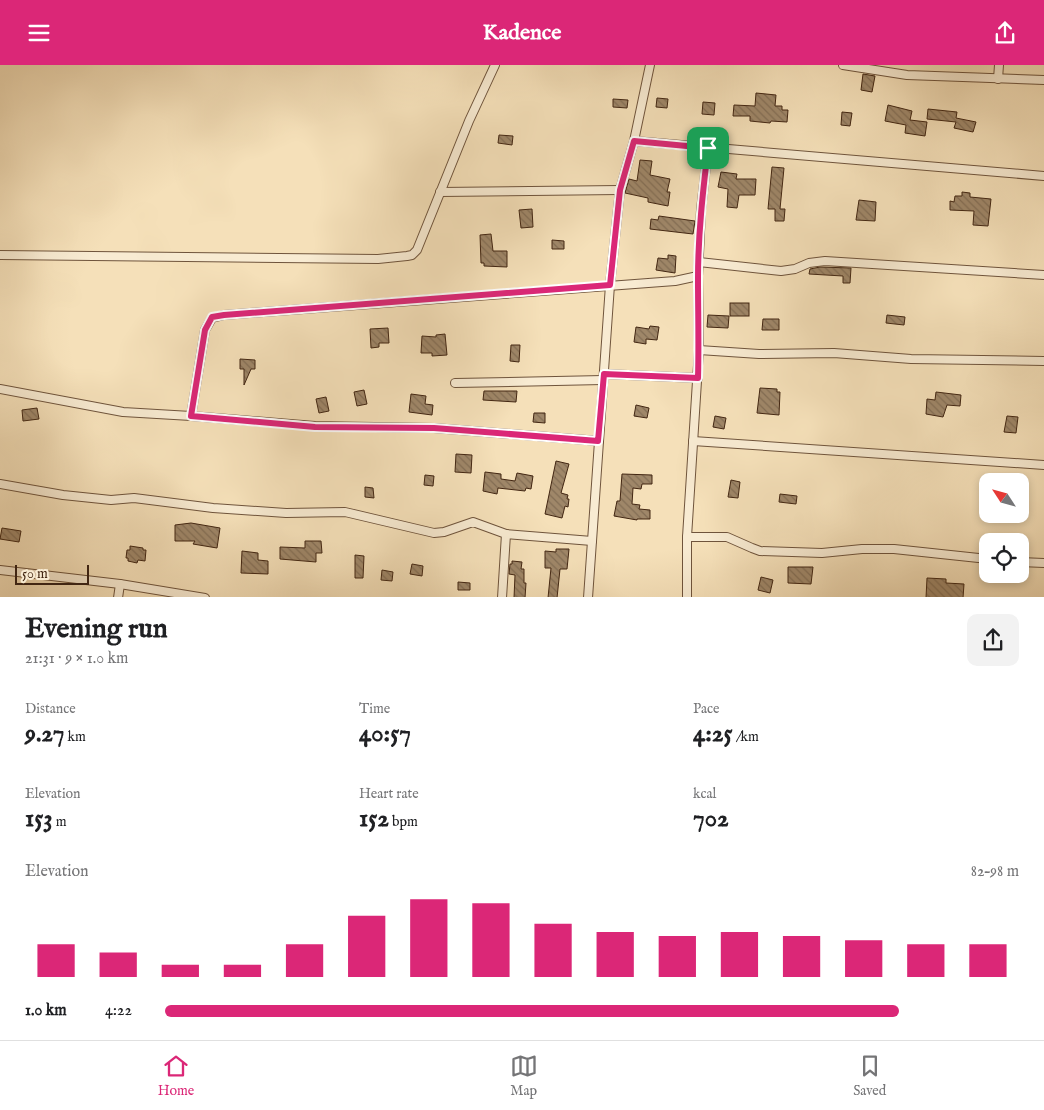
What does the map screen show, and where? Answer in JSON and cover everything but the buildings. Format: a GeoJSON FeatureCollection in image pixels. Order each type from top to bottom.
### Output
{"type":"FeatureCollection","features":[{"type":"Feature","properties":{"kind":"street"},"geometry":{"type":"LineString","coordinates":[[0,255],[378,259],[407,257],[417,250],[469,121],[495,65]]}},
{"type":"Feature","properties":{"kind":"street"},"geometry":{"type":"LineString","coordinates":[[588,597],[610,285],[620,190],[634,141],[650,65]]}},
{"type":"Feature","properties":{"kind":"street"},"geometry":{"type":"LineString","coordinates":[[844,65],[906,75],[1044,80]]}},
{"type":"Feature","properties":{"kind":"street"},"geometry":{"type":"LineString","coordinates":[[998,79],[999,65]]}},
{"type":"Feature","properties":{"kind":"street"},"geometry":{"type":"LineString","coordinates":[[634,141],[1044,176]]}},
{"type":"Feature","properties":{"kind":"street"},"geometry":{"type":"LineString","coordinates":[[687,597],[687,537],[698,378],[698,276],[701,210],[708,148]]}},
{"type":"Feature","properties":{"kind":"street"},"geometry":{"type":"LineString","coordinates":[[440,192],[620,190]]}},
{"type":"Feature","properties":{"kind":"street"},"geometry":{"type":"LineString","coordinates":[[699,262],[780,271],[795,269],[809,263],[825,261],[1044,275]]}},
{"type":"Feature","properties":{"kind":"street"},"geometry":{"type":"LineString","coordinates":[[191,416],[205,330],[212,317],[675,281],[698,276]]}},
{"type":"Feature","properties":{"kind":"street"},"geometry":{"type":"LineString","coordinates":[[699,350],[759,353],[834,353],[911,359],[1044,361]]}},
{"type":"Feature","properties":{"kind":"street"},"geometry":{"type":"LineString","coordinates":[[455,383],[603,377],[698,378]]}},
{"type":"Feature","properties":{"kind":"street"},"geometry":{"type":"LineString","coordinates":[[0,389],[123,412],[315,427],[434,428],[598,441]]}},
{"type":"Feature","properties":{"kind":"street"},"geometry":{"type":"LineString","coordinates":[[694,441],[1044,465]]}},
{"type":"Feature","properties":{"kind":"street"},"geometry":{"type":"LineString","coordinates":[[0,484],[63,495],[111,500],[134,498],[213,508],[286,513],[345,511],[434,533],[444,532],[473,522],[506,534],[592,541]]}},
{"type":"Feature","properties":{"kind":"street"},"geometry":{"type":"LineString","coordinates":[[502,597],[506,534]]}},
{"type":"Feature","properties":{"kind":"street"},"geometry":{"type":"LineString","coordinates":[[687,537],[727,537],[760,551],[822,553],[862,549],[894,549],[979,558]]}},
{"type":"Feature","properties":{"kind":"street"},"geometry":{"type":"LineString","coordinates":[[1029,562],[1044,563]]}},
{"type":"Feature","properties":{"kind":"street"},"geometry":{"type":"LineString","coordinates":[[0,570],[120,584],[205,597]]}},
{"type":"Feature","properties":{"kind":"street"},"geometry":{"type":"LineString","coordinates":[[118,597],[120,584]]}},
{"type":"Feature","properties":{"kind":"route"},"geometry":{"type":"LineString","coordinates":[[634,141],[708,148],[701,210],[698,276],[698,378],[604,374],[598,441],[434,428],[315,427],[191,416],[205,330],[212,317],[610,285],[620,190],[634,141]]}}]}
